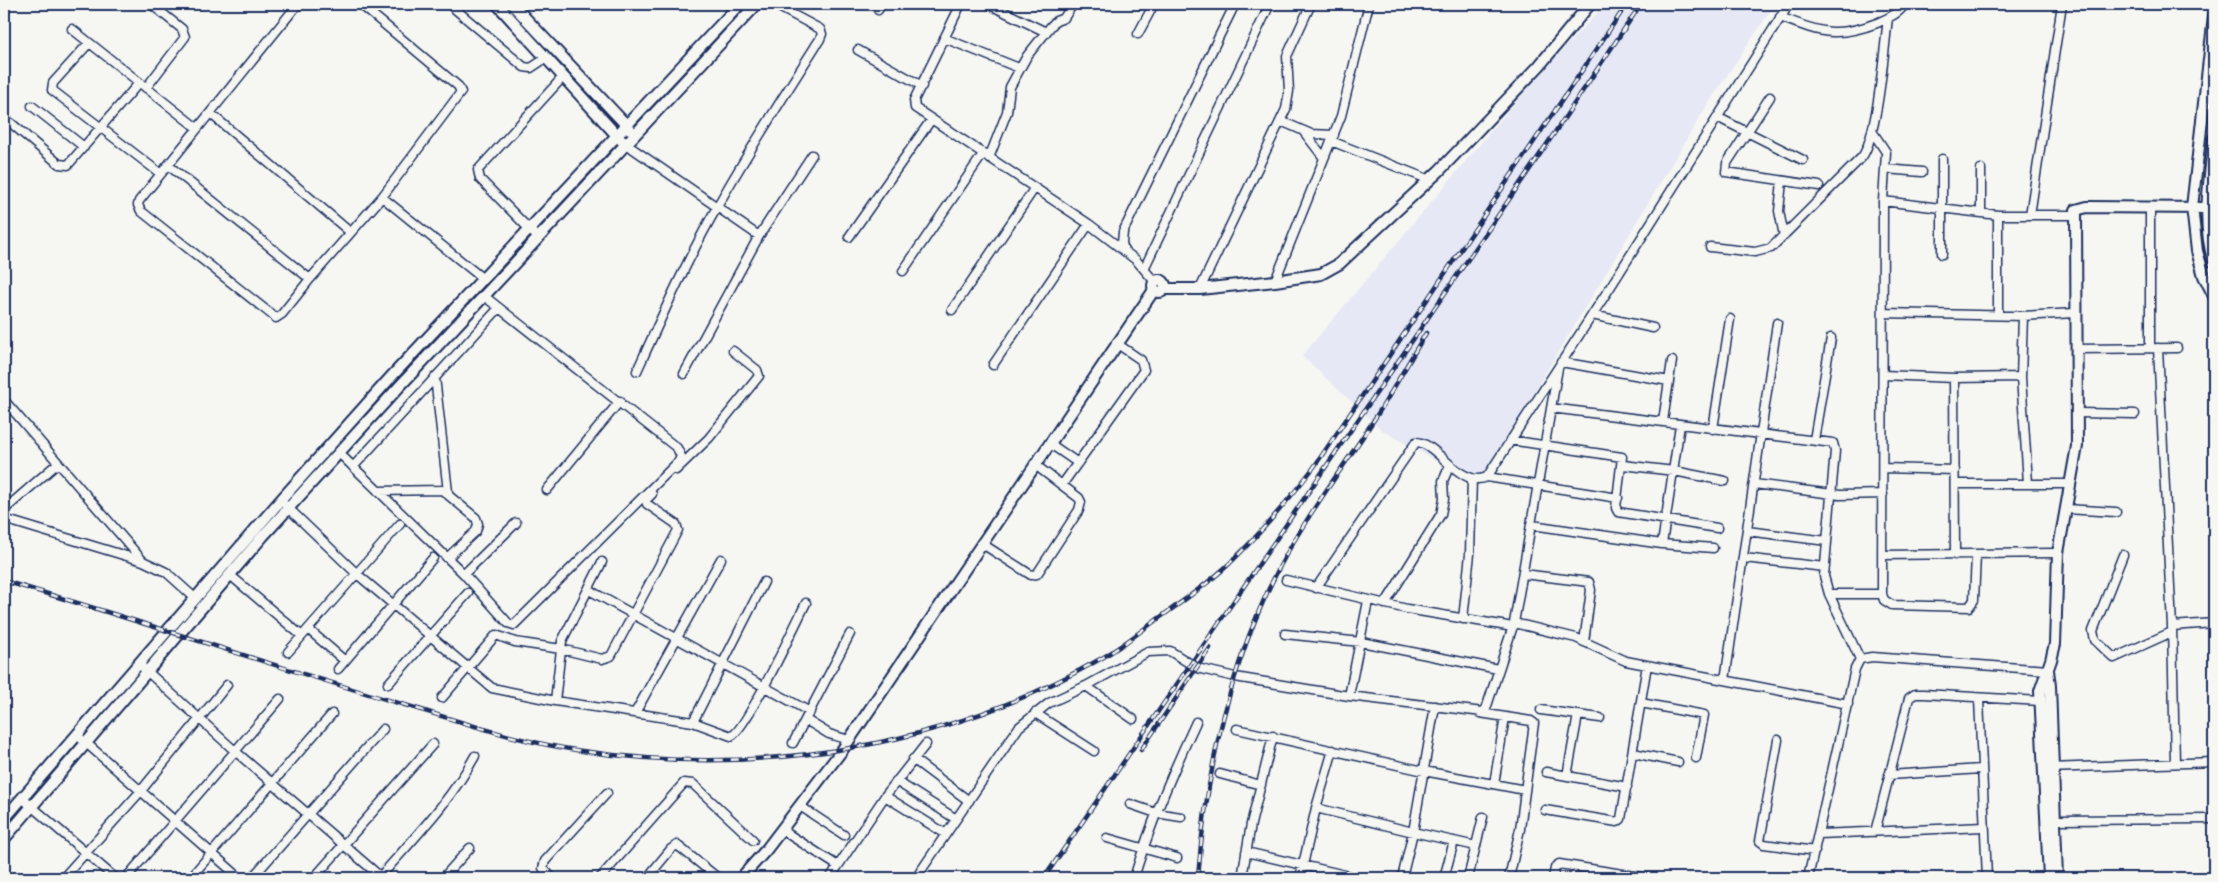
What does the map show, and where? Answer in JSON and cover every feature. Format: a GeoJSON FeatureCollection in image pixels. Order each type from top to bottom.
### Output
{"type":"FeatureCollection","features":[{"type":"Feature","properties":{"kind":"street"},"geometry":{"type":"LineString","coordinates":[[10,122],[63,165],[70,162],[185,36],[182,29],[151,4]]}},
{"type":"Feature","properties":{"kind":"street"},"geometry":{"type":"LineString","coordinates":[[296,5],[139,201],[138,208],[276,318],[282,314],[350,232],[382,197],[461,92],[458,86],[360,4]]}},
{"type":"Feature","properties":{"kind":"street"},"geometry":{"type":"LineString","coordinates":[[449,4],[524,68],[531,68],[546,58]]}},
{"type":"Feature","properties":{"kind":"street"},"geometry":{"type":"LineString","coordinates":[[497,4],[626,144],[759,236]]}},
{"type":"Feature","properties":{"kind":"street"},"geometry":{"type":"LineString","coordinates":[[512,4],[636,135]]}},
{"type":"Feature","properties":{"kind":"street"},"geometry":{"type":"LineString","coordinates":[[143,668],[196,599],[280,501],[482,278],[740,4]]}},
{"type":"Feature","properties":{"kind":"street"},"geometry":{"type":"LineString","coordinates":[[636,371],[716,208],[822,34],[820,29],[773,4]]}},
{"type":"Feature","properties":{"kind":"street"},"geometry":{"type":"LineString","coordinates":[[961,4],[913,105],[931,120],[1089,224],[1124,250],[1144,269],[1158,287],[1200,289],[1275,281],[1330,271],[1430,180],[1539,66],[1590,4]]}},
{"type":"Feature","properties":{"kind":"street"},"geometry":{"type":"LineString","coordinates":[[988,4],[1046,32]]}},
{"type":"Feature","properties":{"kind":"street"},"geometry":{"type":"LineString","coordinates":[[903,271],[986,156],[1007,112],[1010,87],[1019,68],[1046,32],[1056,21],[1064,18],[1073,4]]}},
{"type":"Feature","properties":{"kind":"street"},"geometry":{"type":"LineString","coordinates":[[1138,34],[1154,4]]}},
{"type":"Feature","properties":{"kind":"street"},"geometry":{"type":"LineString","coordinates":[[1124,250],[1122,243],[1123,232],[1235,4]]}},
{"type":"Feature","properties":{"kind":"street"},"geometry":{"type":"LineString","coordinates":[[1144,269],[1270,4]]}},
{"type":"Feature","properties":{"kind":"street"},"geometry":{"type":"LineString","coordinates":[[1200,289],[1281,121],[1288,100],[1287,62],[1289,49],[1311,4]]}},
{"type":"Feature","properties":{"kind":"street"},"geometry":{"type":"LineString","coordinates":[[1275,281],[1333,138],[1348,94],[1369,4]]}},
{"type":"Feature","properties":{"kind":"street"},"geometry":{"type":"LineString","coordinates":[[1486,477],[1592,315],[1789,4]]}},
{"type":"Feature","properties":{"kind":"street"},"geometry":{"type":"LineString","coordinates":[[1780,17],[1830,33],[1847,32],[1888,18],[1905,4]]}},
{"type":"Feature","properties":{"kind":"street"},"geometry":{"type":"LineString","coordinates":[[2030,216],[2062,4]]}},
{"type":"Feature","properties":{"kind":"street"},"geometry":{"type":"LineString","coordinates":[[4,819],[22,798],[81,739],[143,668],[230,575],[339,453],[636,135],[752,6]]}},
{"type":"Feature","properties":{"kind":"street"},"geometry":{"type":"LineString","coordinates":[[2214,16],[2192,207],[2197,251],[2204,276],[2214,296]]}},
{"type":"Feature","properties":{"kind":"street"},"geometry":{"type":"LineString","coordinates":[[517,26],[526,18]]}},
{"type":"Feature","properties":{"kind":"street"},"geometry":{"type":"LineString","coordinates":[[1710,247],[1762,251],[1771,248],[1867,150],[1872,131],[1888,18]]}},
{"type":"Feature","properties":{"kind":"street"},"geometry":{"type":"LineString","coordinates":[[72,29],[197,128]]}},
{"type":"Feature","properties":{"kind":"street"},"geometry":{"type":"LineString","coordinates":[[944,38],[1019,68]]}},
{"type":"Feature","properties":{"kind":"street"},"geometry":{"type":"LineString","coordinates":[[89,43],[53,84],[52,90],[161,174]]}},
{"type":"Feature","properties":{"kind":"street"},"geometry":{"type":"LineString","coordinates":[[858,50],[922,86]]}},
{"type":"Feature","properties":{"kind":"street"},"geometry":{"type":"LineString","coordinates":[[538,238],[480,178],[478,170],[563,77]]}},
{"type":"Feature","properties":{"kind":"street"},"geometry":{"type":"LineString","coordinates":[[1770,97],[1727,163],[1726,172],[1819,186]]}},
{"type":"Feature","properties":{"kind":"street"},"geometry":{"type":"LineString","coordinates":[[32,106],[84,147]]}},
{"type":"Feature","properties":{"kind":"street"},"geometry":{"type":"LineString","coordinates":[[210,113],[350,232]]}},
{"type":"Feature","properties":{"kind":"street"},"geometry":{"type":"LineString","coordinates":[[1716,117],[1803,160]]}},
{"type":"Feature","properties":{"kind":"street"},"geometry":{"type":"LineString","coordinates":[[849,238],[931,120]]}},
{"type":"Feature","properties":{"kind":"street"},"geometry":{"type":"LineString","coordinates":[[1281,121],[1304,132],[1333,138],[1430,180]]}},
{"type":"Feature","properties":{"kind":"street"},"geometry":{"type":"LineString","coordinates":[[1872,131],[1886,152],[1883,201],[1882,594],[1884,600],[1892,604],[1969,607],[1974,600],[1976,554]]}},
{"type":"Feature","properties":{"kind":"street"},"geometry":{"type":"LineString","coordinates":[[1304,132],[1324,158]]}},
{"type":"Feature","properties":{"kind":"street"},"geometry":{"type":"LineString","coordinates":[[2214,139],[2212,173],[2206,208],[2211,228],[2214,262]]}},
{"type":"Feature","properties":{"kind":"street"},"geometry":{"type":"LineString","coordinates":[[684,374],[759,236],[812,155]]}},
{"type":"Feature","properties":{"kind":"street"},"geometry":{"type":"LineString","coordinates":[[1942,159],[1942,254]]}},
{"type":"Feature","properties":{"kind":"street"},"geometry":{"type":"LineString","coordinates":[[168,165],[310,279]]}},
{"type":"Feature","properties":{"kind":"street"},"geometry":{"type":"LineString","coordinates":[[1885,169],[1922,172]]}},
{"type":"Feature","properties":{"kind":"street"},"geometry":{"type":"LineString","coordinates":[[1981,169],[1981,213]]}},
{"type":"Feature","properties":{"kind":"street"},"geometry":{"type":"LineString","coordinates":[[1782,181],[1779,211],[1784,236]]}},
{"type":"Feature","properties":{"kind":"street"},"geometry":{"type":"LineString","coordinates":[[952,310],[1034,189]]}},
{"type":"Feature","properties":{"kind":"street"},"geometry":{"type":"LineString","coordinates":[[382,197],[482,278]]}},
{"type":"Feature","properties":{"kind":"street"},"geometry":{"type":"LineString","coordinates":[[1883,201],[1998,215],[2074,215]]}},
{"type":"Feature","properties":{"kind":"street"},"geometry":{"type":"LineString","coordinates":[[2057,878],[2055,820],[2040,701],[2040,685],[2048,670],[2055,644],[2058,553],[2078,446],[2074,215],[2076,210],[2081,208],[2206,208]]}},
{"type":"Feature","properties":{"kind":"street"},"geometry":{"type":"LineString","coordinates":[[2150,208],[2154,348],[2172,629],[2175,763]]}},
{"type":"Feature","properties":{"kind":"street"},"geometry":{"type":"LineString","coordinates":[[1998,215],[1998,315]]}},
{"type":"Feature","properties":{"kind":"street"},"geometry":{"type":"LineString","coordinates":[[993,365],[1089,224]]}},
{"type":"Feature","properties":{"kind":"street"},"geometry":{"type":"LineString","coordinates":[[741,878],[782,830],[849,740],[1116,343],[1158,287]]}},
{"type":"Feature","properties":{"kind":"street"},"geometry":{"type":"LineString","coordinates":[[339,453],[464,574],[508,623],[517,623],[679,460],[680,456],[677,448],[620,401],[484,296]]}},
{"type":"Feature","properties":{"kind":"street"},"geometry":{"type":"LineString","coordinates":[[353,467],[499,308]]}},
{"type":"Feature","properties":{"kind":"street"},"geometry":{"type":"LineString","coordinates":[[1883,313],[2023,316],[2075,313]]}},
{"type":"Feature","properties":{"kind":"street"},"geometry":{"type":"LineString","coordinates":[[1592,315],[1654,328]]}},
{"type":"Feature","properties":{"kind":"street"},"geometry":{"type":"LineString","coordinates":[[2023,316],[2021,377],[2028,483]]}},
{"type":"Feature","properties":{"kind":"street"},"geometry":{"type":"LineString","coordinates":[[1713,429],[1730,319]]}},
{"type":"Feature","properties":{"kind":"street"},"geometry":{"type":"LineString","coordinates":[[1725,680],[1777,323]]}},
{"type":"Feature","properties":{"kind":"street"},"geometry":{"type":"LineString","coordinates":[[1814,440],[1831,338]]}},
{"type":"Feature","properties":{"kind":"street"},"geometry":{"type":"LineString","coordinates":[[1062,485],[1144,370],[1142,360],[1116,343]]}},
{"type":"Feature","properties":{"kind":"street"},"geometry":{"type":"LineString","coordinates":[[2076,349],[2177,348]]}},
{"type":"Feature","properties":{"kind":"street"},"geometry":{"type":"LineString","coordinates":[[442,698],[496,635],[515,642],[561,649],[602,659],[608,658],[634,614],[679,528],[647,504],[646,500],[709,438],[759,376],[757,370],[733,351]]}},
{"type":"Feature","properties":{"kind":"street"},"geometry":{"type":"LineString","coordinates":[[1663,421],[1672,361]]}},
{"type":"Feature","properties":{"kind":"street"},"geometry":{"type":"LineString","coordinates":[[1559,365],[1669,381]]}},
{"type":"Feature","properties":{"kind":"street"},"geometry":{"type":"LineString","coordinates":[[1479,713],[1486,709],[1514,625],[1559,365]]}},
{"type":"Feature","properties":{"kind":"street"},"geometry":{"type":"LineString","coordinates":[[1884,375],[1954,378],[2021,377]]}},
{"type":"Feature","properties":{"kind":"street"},"geometry":{"type":"LineString","coordinates":[[435,377],[448,492]]}},
{"type":"Feature","properties":{"kind":"street"},"geometry":{"type":"LineString","coordinates":[[1954,378],[1955,555]]}},
{"type":"Feature","properties":{"kind":"street"},"geometry":{"type":"LineString","coordinates":[[4,400],[144,561]]}},
{"type":"Feature","properties":{"kind":"street"},"geometry":{"type":"LineString","coordinates":[[547,490],[620,401]]}},
{"type":"Feature","properties":{"kind":"street"},"geometry":{"type":"LineString","coordinates":[[1551,408],[1833,443],[1835,447],[1832,494],[1824,576],[1829,594],[1860,660],[1808,878]]}},
{"type":"Feature","properties":{"kind":"street"},"geometry":{"type":"LineString","coordinates":[[2078,413],[2135,414]]}},
{"type":"Feature","properties":{"kind":"street"},"geometry":{"type":"LineString","coordinates":[[1662,544],[1680,425]]}},
{"type":"Feature","properties":{"kind":"street"},"geometry":{"type":"LineString","coordinates":[[1510,440],[1622,457],[1623,465],[1618,512],[1717,528]]}},
{"type":"Feature","properties":{"kind":"street"},"geometry":{"type":"LineString","coordinates":[[1316,588],[1413,444],[1419,441],[1450,465],[1472,478],[1486,477],[1618,498]]}},
{"type":"Feature","properties":{"kind":"street"},"geometry":{"type":"LineString","coordinates":[[1049,443],[1078,463]]}},
{"type":"Feature","properties":{"kind":"street"},"geometry":{"type":"LineString","coordinates":[[4,510],[58,463]]}},
{"type":"Feature","properties":{"kind":"street"},"geometry":{"type":"LineString","coordinates":[[981,543],[1031,574],[1037,574],[1081,506],[1081,500],[1034,464]]}},
{"type":"Feature","properties":{"kind":"street"},"geometry":{"type":"LineString","coordinates":[[1385,604],[1441,514],[1444,499],[1443,481],[1450,465]]}},
{"type":"Feature","properties":{"kind":"street"},"geometry":{"type":"LineString","coordinates":[[1623,465],[1674,471],[1725,481]]}},
{"type":"Feature","properties":{"kind":"street"},"geometry":{"type":"LineString","coordinates":[[1883,468],[1955,470]]}},
{"type":"Feature","properties":{"kind":"street"},"geometry":{"type":"LineString","coordinates":[[1462,619],[1470,554],[1472,478]]}},
{"type":"Feature","properties":{"kind":"street"},"geometry":{"type":"LineString","coordinates":[[1754,484],[1832,494],[1883,494]]}},
{"type":"Feature","properties":{"kind":"street"},"geometry":{"type":"LineString","coordinates":[[1955,484],[2071,484]]}},
{"type":"Feature","properties":{"kind":"street"},"geometry":{"type":"LineString","coordinates":[[378,491],[435,489],[448,492],[476,518],[478,524],[476,531],[447,558]]}},
{"type":"Feature","properties":{"kind":"street"},"geometry":{"type":"LineString","coordinates":[[280,501],[357,574],[486,684],[497,690],[555,701],[693,722],[728,736],[734,736],[764,687],[806,603]]}},
{"type":"Feature","properties":{"kind":"street"},"geometry":{"type":"LineString","coordinates":[[2066,509],[2116,512]]}},
{"type":"Feature","properties":{"kind":"street"},"geometry":{"type":"LineString","coordinates":[[4,519],[144,561],[166,572],[196,599]]}},
{"type":"Feature","properties":{"kind":"street"},"geometry":{"type":"LineString","coordinates":[[464,574],[516,523]]}},
{"type":"Feature","properties":{"kind":"street"},"geometry":{"type":"LineString","coordinates":[[288,652],[400,524]]}},
{"type":"Feature","properties":{"kind":"street"},"geometry":{"type":"LineString","coordinates":[[1532,526],[1662,544],[1713,548]]}},
{"type":"Feature","properties":{"kind":"street"},"geometry":{"type":"LineString","coordinates":[[1747,531],[1827,541]]}},
{"type":"Feature","properties":{"kind":"street"},"geometry":{"type":"LineString","coordinates":[[1883,555],[2058,553]]}},
{"type":"Feature","properties":{"kind":"street"},"geometry":{"type":"LineString","coordinates":[[2123,555],[2093,631],[2095,640],[2114,658],[2172,629],[2214,623]]}},
{"type":"Feature","properties":{"kind":"street"},"geometry":{"type":"LineString","coordinates":[[338,669],[433,558]]}},
{"type":"Feature","properties":{"kind":"street"},"geometry":{"type":"LineString","coordinates":[[635,713],[721,558]]}},
{"type":"Feature","properties":{"kind":"street"},"geometry":{"type":"LineString","coordinates":[[1744,558],[1825,567]]}},
{"type":"Feature","properties":{"kind":"street"},"geometry":{"type":"LineString","coordinates":[[555,701],[562,641],[602,562]]}},
{"type":"Feature","properties":{"kind":"street"},"geometry":{"type":"LineString","coordinates":[[1524,574],[1589,582],[1591,590],[1584,642]]}},
{"type":"Feature","properties":{"kind":"street"},"geometry":{"type":"LineString","coordinates":[[230,575],[302,636]]}},
{"type":"Feature","properties":{"kind":"street"},"geometry":{"type":"LineString","coordinates":[[1286,580],[1368,601],[1462,619],[1514,625],[1568,636],[1619,658],[1848,704]]}},
{"type":"Feature","properties":{"kind":"street"},"geometry":{"type":"LineString","coordinates":[[693,722],[764,582]]}},
{"type":"Feature","properties":{"kind":"street"},"geometry":{"type":"LineString","coordinates":[[589,590],[764,687],[808,716],[829,734],[849,740]]}},
{"type":"Feature","properties":{"kind":"street"},"geometry":{"type":"LineString","coordinates":[[388,684],[468,593]]}},
{"type":"Feature","properties":{"kind":"street"},"geometry":{"type":"LineString","coordinates":[[1829,594],[1882,594]]}},
{"type":"Feature","properties":{"kind":"street"},"geometry":{"type":"LineString","coordinates":[[1349,696],[1368,601]]}},
{"type":"Feature","properties":{"kind":"street"},"geometry":{"type":"LineString","coordinates":[[308,629],[345,661]]}},
{"type":"Feature","properties":{"kind":"street"},"geometry":{"type":"LineString","coordinates":[[793,744],[850,634]]}},
{"type":"Feature","properties":{"kind":"street"},"geometry":{"type":"LineString","coordinates":[[1285,634],[1361,642],[1498,669]]}},
{"type":"Feature","properties":{"kind":"street"},"geometry":{"type":"LineString","coordinates":[[916,878],[1011,737],[1035,713],[1062,696],[1086,686],[1139,656],[1148,652],[1162,650],[1170,651],[1197,668],[1207,671],[1349,696],[1435,706],[1534,723],[1520,830],[1509,878]]}},
{"type":"Feature","properties":{"kind":"street"},"geometry":{"type":"LineString","coordinates":[[1860,660],[1872,657],[2048,670]]}},
{"type":"Feature","properties":{"kind":"street"},"geometry":{"type":"LineString","coordinates":[[1545,810],[1617,822],[1621,819],[1647,664]]}},
{"type":"Feature","properties":{"kind":"street"},"geometry":{"type":"LineString","coordinates":[[143,668],[272,784],[381,878],[457,787],[475,756]]}},
{"type":"Feature","properties":{"kind":"street"},"geometry":{"type":"LineString","coordinates":[[2048,670],[2050,878]]}},
{"type":"Feature","properties":{"kind":"street"},"geometry":{"type":"LineString","coordinates":[[63,878],[140,792],[227,685]]}},
{"type":"Feature","properties":{"kind":"street"},"geometry":{"type":"LineString","coordinates":[[1086,686],[1133,720]]}},
{"type":"Feature","properties":{"kind":"street"},"geometry":{"type":"LineString","coordinates":[[1874,832],[1909,698],[1915,694],[1924,694],[1979,699],[2040,701]]}},
{"type":"Feature","properties":{"kind":"street"},"geometry":{"type":"LineString","coordinates":[[126,878],[280,699]]}},
{"type":"Feature","properties":{"kind":"street"},"geometry":{"type":"LineString","coordinates":[[1979,699],[1987,878]]}},
{"type":"Feature","properties":{"kind":"street"},"geometry":{"type":"LineString","coordinates":[[1641,702],[1704,715],[1696,758]]}},
{"type":"Feature","properties":{"kind":"street"},"geometry":{"type":"LineString","coordinates":[[1402,878],[1413,832],[1435,706]]}},
{"type":"Feature","properties":{"kind":"street"},"geometry":{"type":"LineString","coordinates":[[1541,710],[1600,718]]}},
{"type":"Feature","properties":{"kind":"street"},"geometry":{"type":"LineString","coordinates":[[1035,713],[1094,751]]}},
{"type":"Feature","properties":{"kind":"street"},"geometry":{"type":"LineString","coordinates":[[190,878],[332,714]]}},
{"type":"Feature","properties":{"kind":"street"},"geometry":{"type":"LineString","coordinates":[[1567,776],[1578,715]]}},
{"type":"Feature","properties":{"kind":"street"},"geometry":{"type":"LineString","coordinates":[[1494,784],[1505,717]]}},
{"type":"Feature","properties":{"kind":"street"},"geometry":{"type":"LineString","coordinates":[[1134,878],[1156,813],[1196,722]]}},
{"type":"Feature","properties":{"kind":"street"},"geometry":{"type":"LineString","coordinates":[[252,878],[383,729]]}},
{"type":"Feature","properties":{"kind":"street"},"geometry":{"type":"LineString","coordinates":[[1237,729],[1424,771],[1525,790]]}},
{"type":"Feature","properties":{"kind":"street"},"geometry":{"type":"LineString","coordinates":[[1242,878],[1246,852],[1273,736]]}},
{"type":"Feature","properties":{"kind":"street"},"geometry":{"type":"LineString","coordinates":[[81,739],[240,878]]}},
{"type":"Feature","properties":{"kind":"street"},"geometry":{"type":"LineString","coordinates":[[4,839],[81,739]]}},
{"type":"Feature","properties":{"kind":"street"},"geometry":{"type":"LineString","coordinates":[[1778,740],[1760,841],[1764,844],[1815,851]]}},
{"type":"Feature","properties":{"kind":"street"},"geometry":{"type":"LineString","coordinates":[[314,878],[342,844],[433,744]]}},
{"type":"Feature","properties":{"kind":"street"},"geometry":{"type":"LineString","coordinates":[[830,878],[885,796],[926,744]]}},
{"type":"Feature","properties":{"kind":"street"},"geometry":{"type":"LineString","coordinates":[[1300,878],[1316,808],[1333,750]]}},
{"type":"Feature","properties":{"kind":"street"},"geometry":{"type":"LineString","coordinates":[[1633,752],[1678,762]]}},
{"type":"Feature","properties":{"kind":"street"},"geometry":{"type":"LineString","coordinates":[[913,759],[969,801]]}},
{"type":"Feature","properties":{"kind":"street"},"geometry":{"type":"LineString","coordinates":[[2049,768],[2214,762]]}},
{"type":"Feature","properties":{"kind":"street"},"geometry":{"type":"LineString","coordinates":[[1889,775],[1982,769]]}},
{"type":"Feature","properties":{"kind":"street"},"geometry":{"type":"LineString","coordinates":[[1546,772],[1627,787]]}},
{"type":"Feature","properties":{"kind":"street"},"geometry":{"type":"LineString","coordinates":[[1220,774],[1261,785]]}},
{"type":"Feature","properties":{"kind":"street"},"geometry":{"type":"LineString","coordinates":[[896,781],[956,819]]}},
{"type":"Feature","properties":{"kind":"street"},"geometry":{"type":"LineString","coordinates":[[600,878],[684,783],[689,782],[693,784],[753,840]]}},
{"type":"Feature","properties":{"kind":"street"},"geometry":{"type":"LineString","coordinates":[[552,878],[543,868],[545,861],[607,793]]}},
{"type":"Feature","properties":{"kind":"street"},"geometry":{"type":"LineString","coordinates":[[885,796],[946,834]]}},
{"type":"Feature","properties":{"kind":"street"},"geometry":{"type":"LineString","coordinates":[[22,798],[115,878]]}},
{"type":"Feature","properties":{"kind":"street"},"geometry":{"type":"LineString","coordinates":[[1130,804],[1156,813],[1181,817]]}},
{"type":"Feature","properties":{"kind":"street"},"geometry":{"type":"LineString","coordinates":[[800,806],[844,835]]}},
{"type":"Feature","properties":{"kind":"street"},"geometry":{"type":"LineString","coordinates":[[1316,808],[1476,846]]}},
{"type":"Feature","properties":{"kind":"street"},"geometry":{"type":"LineString","coordinates":[[1468,878],[1483,817]]}},
{"type":"Feature","properties":{"kind":"street"},"geometry":{"type":"LineString","coordinates":[[2055,820],[2214,819]]}},
{"type":"Feature","properties":{"kind":"street"},"geometry":{"type":"LineString","coordinates":[[1819,834],[1984,827]]}},
{"type":"Feature","properties":{"kind":"street"},"geometry":{"type":"LineString","coordinates":[[782,830],[838,866]]}},
{"type":"Feature","properties":{"kind":"street"},"geometry":{"type":"LineString","coordinates":[[1107,838],[1177,858]]}},
{"type":"Feature","properties":{"kind":"street"},"geometry":{"type":"LineString","coordinates":[[1444,878],[1454,841]]}},
{"type":"Feature","properties":{"kind":"street"},"geometry":{"type":"LineString","coordinates":[[647,878],[671,848],[677,845],[718,878]]}},
{"type":"Feature","properties":{"kind":"street"},"geometry":{"type":"LineString","coordinates":[[443,878],[470,848]]}},
{"type":"Feature","properties":{"kind":"street"},"geometry":{"type":"LineString","coordinates":[[1246,852],[1358,878]]}},
{"type":"Feature","properties":{"kind":"street"},"geometry":{"type":"LineString","coordinates":[[1553,878],[1555,868],[1559,864],[1602,874],[1648,878]]}},
{"type":"Feature","properties":{"kind":"shaded area"},"geometry":{"type":"Polygon","coordinates":[[[1606,4],[1775,4],[1706,107],[1478,485],[1382,430],[1302,356],[1539,74],[1606,4]]]}},
{"type":"Feature","properties":{"kind":"railway"},"geometry":{"type":"LineString","coordinates":[[4,581],[464,723],[534,742],[582,751],[649,758],[716,760],[783,757],[850,748],[916,734],[980,714],[1042,689],[1116,649],[1212,579],[1263,529],[1314,467],[1627,4]]}},
{"type":"Feature","properties":{"kind":"railway"},"geometry":{"type":"LineString","coordinates":[[1044,878],[1641,4]]}},
{"type":"Feature","properties":{"kind":"railway"},"geometry":{"type":"LineString","coordinates":[[1198,878],[1207,797],[1223,718],[1247,640],[1262,603],[1304,524],[1371,424],[1426,333]]}},
{"type":"Feature","properties":{"kind":"railway"},"geometry":{"type":"LineString","coordinates":[[1141,750],[1210,648]]}}]}
